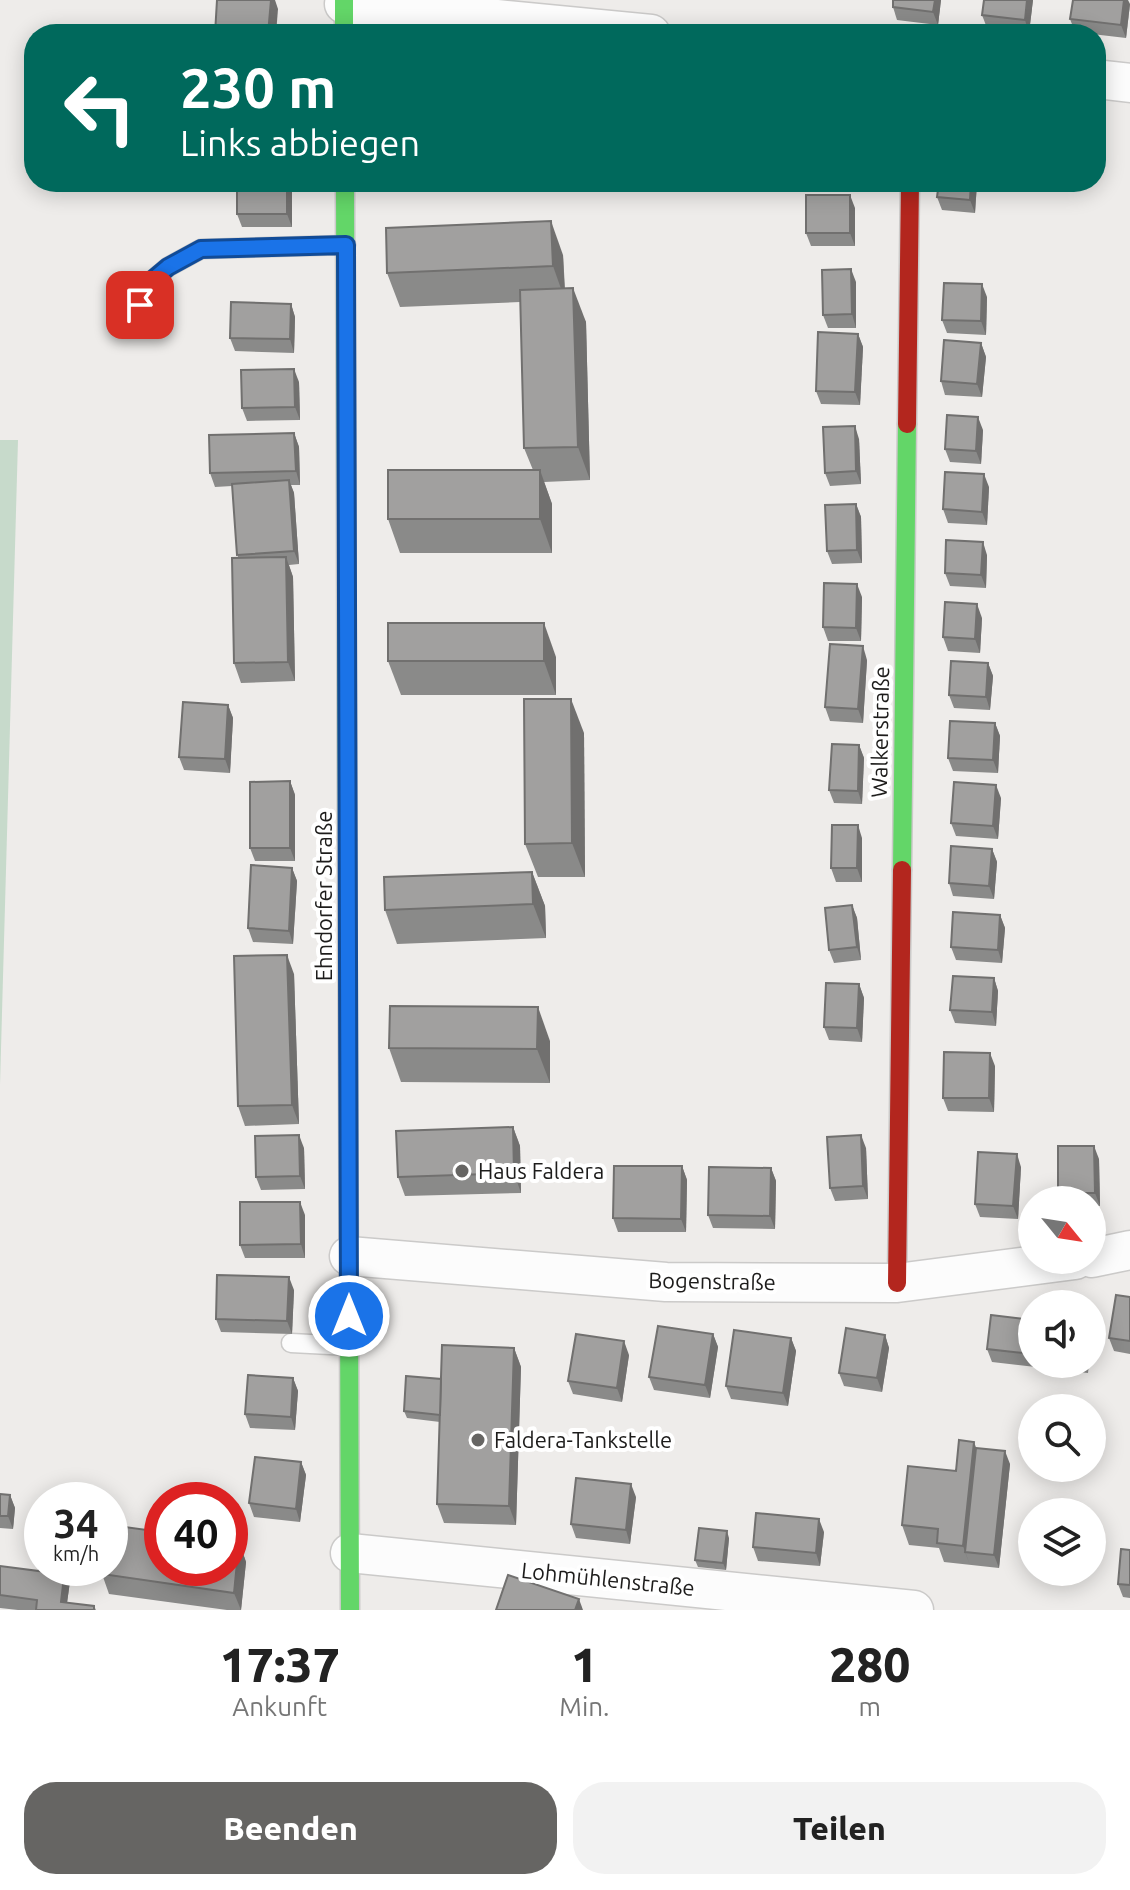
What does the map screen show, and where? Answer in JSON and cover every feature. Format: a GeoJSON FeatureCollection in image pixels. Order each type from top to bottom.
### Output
{"type":"FeatureCollection","features":[{"type":"Feature","properties":{"kind":"street"},"geometry":{"type":"LineString","coordinates":[[344,13],[505,24]]}},
{"type":"Feature","properties":{"kind":"street"},"geometry":{"type":"LineString","coordinates":[[1106,80],[1130,83]]}},
{"type":"Feature","properties":{"kind":"street","name":"Ehndorfer Straße"},"geometry":{"type":"LineString","coordinates":[[345,192],[350,1610]]}},
{"type":"Feature","properties":{"kind":"street","name":"Walkerstraße"},"geometry":{"type":"LineString","coordinates":[[897,1283],[910,192]]}},
{"type":"Feature","properties":{"kind":"street"},"geometry":{"type":"LineString","coordinates":[[1106,1255],[1130,1250]]}},
{"type":"Feature","properties":{"kind":"street","name":"Bogenstraße"},"geometry":{"type":"LineString","coordinates":[[349,1256],[666,1282],[897,1283],[1018,1267]]}},
{"type":"Feature","properties":{"kind":"street","name":"Lohmühlenstraße"},"geometry":{"type":"LineString","coordinates":[[350,1553],[914,1610]]}},
{"type":"Feature","properties":{"kind":"lane"},"geometry":{"type":"LineString","coordinates":[[140,305],[149,283],[168,267],[201,249],[346,245]]}},
{"type":"Feature","properties":{"kind":"lane"},"geometry":{"type":"LineString","coordinates":[[291,1343],[349,1346]]}},
{"type":"Feature","properties":{"kind":"green space"},"geometry":{"type":"Polygon","coordinates":[[[0,440],[18,440],[0,1085],[0,440]]]}},
{"type":"Feature","properties":{"kind":"building"},"geometry":{"type":"Polygon","coordinates":[[[217,0],[271,0],[269,24],[216,24],[217,0]]]}},
{"type":"Feature","properties":{"kind":"building"},"geometry":{"type":"Polygon","coordinates":[[[893,0],[935,0],[933,12],[893,7],[893,0]]]}},
{"type":"Feature","properties":{"kind":"building"},"geometry":{"type":"Polygon","coordinates":[[[984,0],[1027,0],[1025,20],[982,15],[984,0]]]}},
{"type":"Feature","properties":{"kind":"building"},"geometry":{"type":"Polygon","coordinates":[[[1073,0],[1124,0],[1121,25],[1070,19],[1073,0]]]}},
{"type":"Feature","properties":{"kind":"building"},"geometry":{"type":"Polygon","coordinates":[[[237,192],[287,192],[287,214],[237,214],[237,192]]]}},
{"type":"Feature","properties":{"kind":"building"},"geometry":{"type":"Polygon","coordinates":[[[938,192],[970,192],[970,200],[937,197],[938,192]]]}},
{"type":"Feature","properties":{"kind":"building"},"geometry":{"type":"Polygon","coordinates":[[[806,195],[850,195],[850,233],[806,233],[806,195]]]}},
{"type":"Feature","properties":{"kind":"building"},"geometry":{"type":"Polygon","coordinates":[[[551,221],[553,266],[387,273],[386,228],[551,221]]]}},
{"type":"Feature","properties":{"kind":"building"},"geometry":{"type":"Polygon","coordinates":[[[851,269],[852,314],[823,315],[822,270],[851,269]]]}},
{"type":"Feature","properties":{"kind":"building"},"geometry":{"type":"Polygon","coordinates":[[[944,283],[982,284],[981,321],[942,320],[944,283]]]}},
{"type":"Feature","properties":{"kind":"building"},"geometry":{"type":"Polygon","coordinates":[[[573,288],[578,447],[524,448],[520,290],[573,288]]]}},
{"type":"Feature","properties":{"kind":"building"},"geometry":{"type":"Polygon","coordinates":[[[231,302],[291,304],[290,339],[230,338],[231,302]]]}},
{"type":"Feature","properties":{"kind":"building"},"geometry":{"type":"Polygon","coordinates":[[[818,332],[858,334],[855,392],[816,391],[818,332]]]}},
{"type":"Feature","properties":{"kind":"building"},"geometry":{"type":"Polygon","coordinates":[[[944,340],[981,343],[977,384],[941,381],[944,340]]]}},
{"type":"Feature","properties":{"kind":"building"},"geometry":{"type":"Polygon","coordinates":[[[294,369],[295,407],[242,408],[241,370],[294,369]]]}},
{"type":"Feature","properties":{"kind":"building"},"geometry":{"type":"Polygon","coordinates":[[[947,415],[978,417],[976,451],[945,449],[947,415]]]}},
{"type":"Feature","properties":{"kind":"building"},"geometry":{"type":"Polygon","coordinates":[[[855,426],[856,471],[825,473],[823,427],[855,426]]]}},
{"type":"Feature","properties":{"kind":"building"},"geometry":{"type":"Polygon","coordinates":[[[294,433],[296,471],[210,473],[209,435],[294,433]]]}},
{"type":"Feature","properties":{"kind":"building"},"geometry":{"type":"Polygon","coordinates":[[[388,470],[540,470],[540,519],[388,519],[388,470]]]}},
{"type":"Feature","properties":{"kind":"building"},"geometry":{"type":"Polygon","coordinates":[[[945,472],[984,474],[982,512],[943,509],[945,472]]]}},
{"type":"Feature","properties":{"kind":"building"},"geometry":{"type":"Polygon","coordinates":[[[289,480],[294,551],[237,555],[232,484],[289,480]]]}},
{"type":"Feature","properties":{"kind":"building"},"geometry":{"type":"Polygon","coordinates":[[[856,504],[857,550],[827,551],[825,505],[856,504]]]}},
{"type":"Feature","properties":{"kind":"building"},"geometry":{"type":"Polygon","coordinates":[[[946,540],[983,542],[981,575],[945,573],[946,540]]]}},
{"type":"Feature","properties":{"kind":"building"},"geometry":{"type":"Polygon","coordinates":[[[286,557],[288,662],[234,663],[232,558],[286,557]]]}},
{"type":"Feature","properties":{"kind":"building"},"geometry":{"type":"Polygon","coordinates":[[[824,583],[857,584],[856,628],[823,627],[824,583]]]}},
{"type":"Feature","properties":{"kind":"building"},"geometry":{"type":"Polygon","coordinates":[[[945,602],[977,604],[975,639],[943,637],[945,602]]]}},
{"type":"Feature","properties":{"kind":"building"},"geometry":{"type":"Polygon","coordinates":[[[388,623],[544,623],[544,661],[388,661],[388,623]]]}},
{"type":"Feature","properties":{"kind":"building"},"geometry":{"type":"Polygon","coordinates":[[[830,644],[863,646],[858,709],[825,707],[830,644]]]}},
{"type":"Feature","properties":{"kind":"building"},"geometry":{"type":"Polygon","coordinates":[[[951,661],[988,663],[986,697],[949,695],[951,661]]]}},
{"type":"Feature","properties":{"kind":"building"},"geometry":{"type":"Polygon","coordinates":[[[524,699],[571,699],[572,843],[525,844],[524,699]]]}},
{"type":"Feature","properties":{"kind":"building"},"geometry":{"type":"Polygon","coordinates":[[[183,702],[228,705],[225,759],[179,757],[183,702]]]}},
{"type":"Feature","properties":{"kind":"building"},"geometry":{"type":"Polygon","coordinates":[[[950,721],[995,723],[993,760],[948,758],[950,721]]]}},
{"type":"Feature","properties":{"kind":"building"},"geometry":{"type":"Polygon","coordinates":[[[832,744],[859,745],[858,791],[829,790],[832,744]]]}},
{"type":"Feature","properties":{"kind":"building"},"geometry":{"type":"Polygon","coordinates":[[[290,781],[290,848],[250,848],[250,782],[290,781]]]}},
{"type":"Feature","properties":{"kind":"building"},"geometry":{"type":"Polygon","coordinates":[[[954,782],[996,785],[993,826],[951,823],[954,782]]]}},
{"type":"Feature","properties":{"kind":"building"},"geometry":{"type":"Polygon","coordinates":[[[832,825],[858,825],[857,868],[831,868],[832,825]]]}},
{"type":"Feature","properties":{"kind":"building"},"geometry":{"type":"Polygon","coordinates":[[[951,846],[992,849],[989,886],[949,883],[951,846]]]}},
{"type":"Feature","properties":{"kind":"building"},"geometry":{"type":"Polygon","coordinates":[[[251,865],[292,868],[289,931],[248,928],[251,865]]]}},
{"type":"Feature","properties":{"kind":"building"},"geometry":{"type":"Polygon","coordinates":[[[532,872],[533,904],[385,910],[384,877],[532,872]]]}},
{"type":"Feature","properties":{"kind":"building"},"geometry":{"type":"Polygon","coordinates":[[[852,905],[857,947],[829,950],[825,908],[852,905]]]}},
{"type":"Feature","properties":{"kind":"building"},"geometry":{"type":"Polygon","coordinates":[[[953,912],[1000,915],[998,950],[951,947],[953,912]]]}},
{"type":"Feature","properties":{"kind":"building"},"geometry":{"type":"Polygon","coordinates":[[[287,955],[292,1105],[238,1106],[234,956],[287,955]]]}},
{"type":"Feature","properties":{"kind":"building"},"geometry":{"type":"Polygon","coordinates":[[[953,976],[994,978],[992,1012],[950,1010],[953,976]]]}},
{"type":"Feature","properties":{"kind":"building"},"geometry":{"type":"Polygon","coordinates":[[[826,983],[859,984],[857,1028],[824,1027],[826,983]]]}},
{"type":"Feature","properties":{"kind":"building"},"geometry":{"type":"Polygon","coordinates":[[[390,1006],[538,1007],[537,1049],[389,1048],[390,1006]]]}},
{"type":"Feature","properties":{"kind":"building"},"geometry":{"type":"Polygon","coordinates":[[[944,1052],[990,1053],[989,1098],[943,1098],[944,1052]]]}},
{"type":"Feature","properties":{"kind":"building"},"geometry":{"type":"Polygon","coordinates":[[[513,1127],[514,1173],[398,1177],[396,1131],[513,1127]]]}},
{"type":"Feature","properties":{"kind":"building"},"geometry":{"type":"Polygon","coordinates":[[[299,1135],[300,1176],[256,1177],[255,1136],[299,1135]]]}},
{"type":"Feature","properties":{"kind":"building"},"geometry":{"type":"Polygon","coordinates":[[[861,1135],[863,1186],[830,1188],[827,1137],[861,1135]]]}},
{"type":"Feature","properties":{"kind":"building"},"geometry":{"type":"Polygon","coordinates":[[[1058,1146],[1094,1146],[1095,1186],[1058,1186],[1058,1146]]]}},
{"type":"Feature","properties":{"kind":"building"},"geometry":{"type":"Polygon","coordinates":[[[978,1152],[1017,1154],[1013,1206],[975,1204],[978,1152]]]}},
{"type":"Feature","properties":{"kind":"building"},"geometry":{"type":"Polygon","coordinates":[[[614,1166],[682,1166],[681,1219],[613,1218],[614,1166]]]}},
{"type":"Feature","properties":{"kind":"building"},"geometry":{"type":"Polygon","coordinates":[[[709,1167],[771,1168],[770,1216],[708,1215],[709,1167]]]}},
{"type":"Feature","properties":{"kind":"building"},"geometry":{"type":"Polygon","coordinates":[[[240,1202],[300,1202],[301,1244],[240,1245],[240,1202]]]}},
{"type":"Feature","properties":{"kind":"building"},"geometry":{"type":"Polygon","coordinates":[[[217,1275],[289,1277],[287,1321],[216,1319],[217,1275]]]}},
{"type":"Feature","properties":{"kind":"building"},"geometry":{"type":"Polygon","coordinates":[[[1116,1295],[1130,1297],[1130,1341],[1109,1338],[1116,1295]]]}},
{"type":"Feature","properties":{"kind":"building"},"geometry":{"type":"Polygon","coordinates":[[[991,1315],[1018,1318],[1018,1352],[987,1349],[991,1315]]]}},
{"type":"Feature","properties":{"kind":"building"},"geometry":{"type":"Polygon","coordinates":[[[658,1326],[713,1334],[705,1385],[649,1377],[658,1326]]]}},
{"type":"Feature","properties":{"kind":"building"},"geometry":{"type":"Polygon","coordinates":[[[846,1328],[885,1335],[877,1378],[839,1373],[846,1328]]]}},
{"type":"Feature","properties":{"kind":"building"},"geometry":{"type":"Polygon","coordinates":[[[734,1330],[791,1338],[783,1393],[726,1386],[734,1330]]]}},
{"type":"Feature","properties":{"kind":"building"},"geometry":{"type":"Polygon","coordinates":[[[576,1334],[624,1341],[617,1388],[568,1381],[576,1334]]]}},
{"type":"Feature","properties":{"kind":"building"},"geometry":{"type":"Polygon","coordinates":[[[442,1345],[514,1348],[509,1506],[437,1504],[442,1345]]]}},
{"type":"Feature","properties":{"kind":"building"},"geometry":{"type":"Polygon","coordinates":[[[248,1375],[293,1378],[291,1417],[245,1414],[248,1375]]]}},
{"type":"Feature","properties":{"kind":"building"},"geometry":{"type":"Polygon","coordinates":[[[406,1376],[441,1379],[440,1415],[404,1411],[406,1376]]]}},
{"type":"Feature","properties":{"kind":"building"},"geometry":{"type":"Polygon","coordinates":[[[959,1440],[974,1442],[963,1546],[937,1543],[938,1529],[902,1525],[908,1466],[956,1471],[959,1440]]]}},
{"type":"Feature","properties":{"kind":"building"},"geometry":{"type":"Polygon","coordinates":[[[976,1448],[1005,1451],[994,1555],[965,1552],[976,1448]]]}},
{"type":"Feature","properties":{"kind":"building"},"geometry":{"type":"Polygon","coordinates":[[[255,1457],[301,1462],[296,1509],[249,1503],[255,1457]]]}},
{"type":"Feature","properties":{"kind":"building"},"geometry":{"type":"Polygon","coordinates":[[[576,1478],[631,1484],[626,1530],[571,1524],[576,1478]]]}},
{"type":"Feature","properties":{"kind":"building"},"geometry":{"type":"Polygon","coordinates":[[[0,1494],[10,1495],[8,1516],[0,1516],[0,1494]]]}},
{"type":"Feature","properties":{"kind":"building"},"geometry":{"type":"Polygon","coordinates":[[[756,1513],[819,1519],[816,1553],[753,1547],[756,1513]]]}},
{"type":"Feature","properties":{"kind":"building"},"geometry":{"type":"Polygon","coordinates":[[[128,1527],[144,1530],[144,1580],[128,1578],[128,1527]]]}},
{"type":"Feature","properties":{"kind":"building"},"geometry":{"type":"Polygon","coordinates":[[[699,1528],[727,1531],[723,1563],[695,1560],[699,1528]]]}},
{"type":"Feature","properties":{"kind":"building"},"geometry":{"type":"Polygon","coordinates":[[[1121,1549],[1130,1550],[1130,1585],[1118,1584],[1121,1549]]]}},
{"type":"Feature","properties":{"kind":"building"},"geometry":{"type":"Polygon","coordinates":[[[0,1566],[24,1569],[24,1586],[63,1586],[61,1602],[94,1606],[94,1610],[36,1610],[37,1600],[0,1595],[0,1566]]]}},
{"type":"Feature","properties":{"kind":"building"},"geometry":{"type":"Polygon","coordinates":[[[508,1575],[579,1599],[575,1610],[496,1610],[508,1575]]]}},
{"type":"Feature","properties":{"kind":"building"},"geometry":{"type":"Polygon","coordinates":[[[185,1586],[235,1586],[234,1593],[185,1586]]]}},
{"type":"Feature","properties":{"kind":"traffic: fast"},"geometry":{"type":"LineString","coordinates":[[344,0],[344,24]]}},
{"type":"Feature","properties":{"kind":"traffic: fast"},"geometry":{"type":"LineString","coordinates":[[345,192],[347,840]]}},
{"type":"Feature","properties":{"kind":"traffic: fast"},"geometry":{"type":"LineString","coordinates":[[902,870],[907,424]]}},
{"type":"Feature","properties":{"kind":"traffic: fast"},"geometry":{"type":"LineString","coordinates":[[349,1302],[350,1610]]}},
{"type":"Feature","properties":{"kind":"traffic: slow"},"geometry":{"type":"LineString","coordinates":[[347,840],[349,1302]]}},
{"type":"Feature","properties":{"kind":"traffic: jam"},"geometry":{"type":"LineString","coordinates":[[907,424],[910,192]]}},
{"type":"Feature","properties":{"kind":"traffic: jam"},"geometry":{"type":"LineString","coordinates":[[897,1283],[902,870]]}},
{"type":"Feature","properties":{"kind":"place","name":"Haus Faldera"},"geometry":{"type":"Point","coordinates":[462,1171]}},
{"type":"Feature","properties":{"kind":"place","name":"Faldera-Tankstelle"},"geometry":{"type":"Point","coordinates":[478,1440]}},
{"type":"Feature","properties":{"kind":"route"},"geometry":{"type":"LineString","coordinates":[[140,305],[149,283],[168,267],[201,249],[346,245],[349,1316]]}}]}
